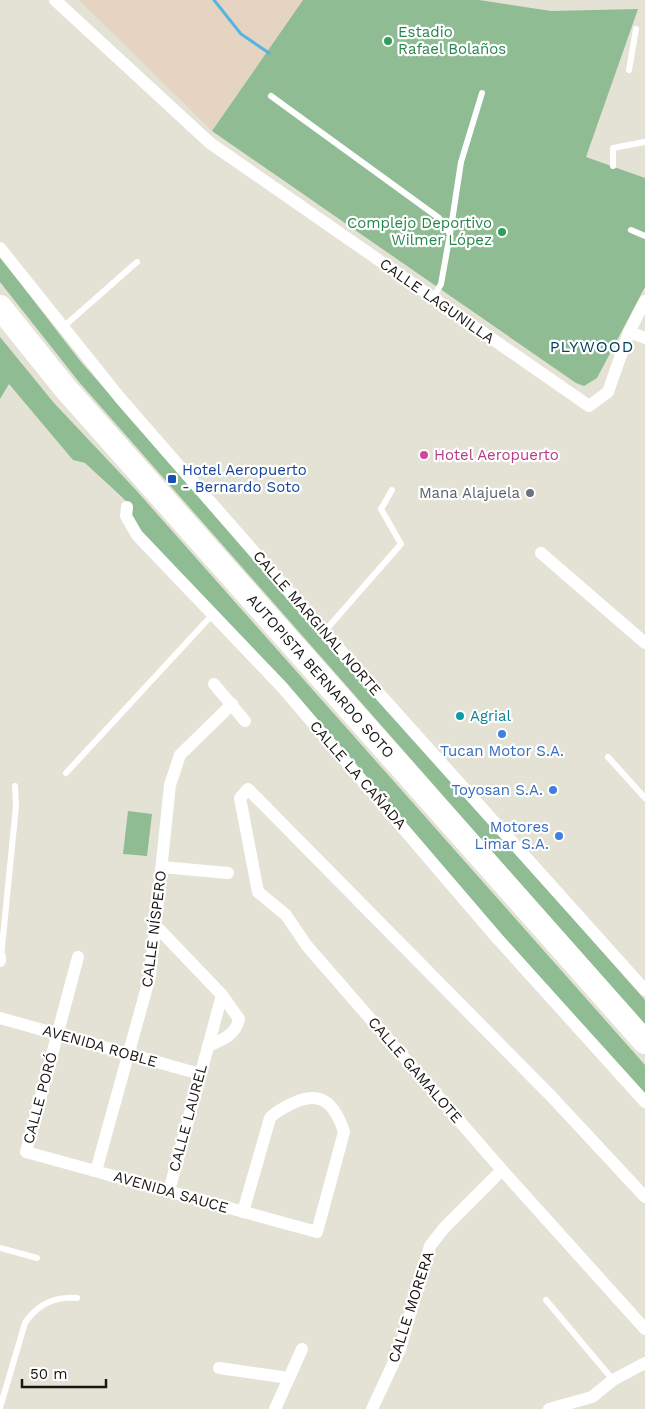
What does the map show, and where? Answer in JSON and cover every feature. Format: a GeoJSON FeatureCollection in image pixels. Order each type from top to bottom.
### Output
{"type":"FeatureCollection","features":[{"type":"Feature","properties":{"kind":"highway","name":"AUTOPISTA BERNARDO SOTO"},"geometry":{"type":"LineString","coordinates":[[0,307],[65,388],[645,1042]]}},
{"type":"Feature","properties":{"kind":"street","name":"CALLE LAGUNILLA"},"geometry":{"type":"LineString","coordinates":[[55,0],[210,143],[589,406],[608,392],[629,332],[645,301]]}},
{"type":"Feature","properties":{"kind":"street","name":"CALLE MARGINAL NORTE"},"geometry":{"type":"LineString","coordinates":[[0,248],[62,328],[120,398],[324,632],[645,990]]}},
{"type":"Feature","properties":{"kind":"street"},"geometry":{"type":"LineString","coordinates":[[629,332],[645,338]]}},
{"type":"Feature","properties":{"kind":"street","name":"CALLE LA CAÑADA"},"geometry":{"type":"LineString","coordinates":[[127,507],[126,516],[137,535],[214,613],[282,687],[497,938],[645,1102]]}},
{"type":"Feature","properties":{"kind":"street"},"geometry":{"type":"LineString","coordinates":[[541,553],[645,643]]}},
{"type":"Feature","properties":{"kind":"street"},"geometry":{"type":"LineString","coordinates":[[214,684],[245,721]]}},
{"type":"Feature","properties":{"kind":"street","name":"CALLE NÍSPERO"},"geometry":{"type":"LineString","coordinates":[[96,1171],[150,976],[170,785],[180,754],[232,704]]}},
{"type":"Feature","properties":{"kind":"street","name":"CALLE GAMALOTE"},"geometry":{"type":"LineString","coordinates":[[645,1197],[551,1096],[248,789],[240,798],[258,892],[286,915],[307,946],[502,1170],[645,1329]]}},
{"type":"Feature","properties":{"kind":"street"},"geometry":{"type":"LineString","coordinates":[[162,866],[228,873]]}},
{"type":"Feature","properties":{"kind":"street","name":"CALLE LAUREL"},"geometry":{"type":"LineString","coordinates":[[156,926],[222,995],[239,1019],[238,1026],[226,1037],[208,1046]]}},
{"type":"Feature","properties":{"kind":"street","name":"CALLE PORÓ"},"geometry":{"type":"LineString","coordinates":[[26,1152],[78,957]]}},
{"type":"Feature","properties":{"kind":"street","name":"CALLE LAUREL"},"geometry":{"type":"LineString","coordinates":[[169,1191],[222,995]]}},
{"type":"Feature","properties":{"kind":"street","name":"AVENIDA ROBLE"},"geometry":{"type":"LineString","coordinates":[[0,1018],[200,1074]]}},
{"type":"Feature","properties":{"kind":"street","name":"AVENIDA SAUCE"},"geometry":{"type":"LineString","coordinates":[[26,1152],[243,1212],[317,1232],[344,1132],[334,1111],[325,1102],[313,1096],[303,1097],[278,1110],[270,1118],[243,1212]]}},
{"type":"Feature","properties":{"kind":"street","name":"CALLE MORERA"},"geometry":{"type":"LineString","coordinates":[[372,1409],[400,1348],[430,1246],[444,1228],[502,1170]]}},
{"type":"Feature","properties":{"kind":"street"},"geometry":{"type":"LineString","coordinates":[[275,1409],[302,1349]]}},
{"type":"Feature","properties":{"kind":"street"},"geometry":{"type":"LineString","coordinates":[[549,1409],[594,1403],[613,1380],[645,1363]]}},
{"type":"Feature","properties":{"kind":"street"},"geometry":{"type":"LineString","coordinates":[[219,1368],[289,1378]]}},
{"type":"Feature","properties":{"kind":"lane"},"geometry":{"type":"LineString","coordinates":[[629,70],[636,29]]}},
{"type":"Feature","properties":{"kind":"lane"},"geometry":{"type":"LineString","coordinates":[[433,298],[441,284],[461,162],[482,93]]}},
{"type":"Feature","properties":{"kind":"lane"},"geometry":{"type":"LineString","coordinates":[[271,96],[439,218],[450,234]]}},
{"type":"Feature","properties":{"kind":"lane"},"geometry":{"type":"LineString","coordinates":[[613,166],[614,148],[645,142]]}},
{"type":"Feature","properties":{"kind":"lane"},"geometry":{"type":"LineString","coordinates":[[631,230],[645,236]]}},
{"type":"Feature","properties":{"kind":"lane"},"geometry":{"type":"LineString","coordinates":[[62,328],[137,262]]}},
{"type":"Feature","properties":{"kind":"lane"},"geometry":{"type":"LineString","coordinates":[[324,632],[401,544],[381,509],[392,490]]}},
{"type":"Feature","properties":{"kind":"lane"},"geometry":{"type":"LineString","coordinates":[[66,773],[214,613]]}},
{"type":"Feature","properties":{"kind":"lane"},"geometry":{"type":"LineString","coordinates":[[608,757],[645,798]]}},
{"type":"Feature","properties":{"kind":"lane"},"geometry":{"type":"LineString","coordinates":[[0,958],[16,806],[15,786]]}},
{"type":"Feature","properties":{"kind":"lane"},"geometry":{"type":"LineString","coordinates":[[0,1248],[37,1258]]}},
{"type":"Feature","properties":{"kind":"lane"},"geometry":{"type":"LineString","coordinates":[[0,1408],[25,1323],[33,1312],[45,1304],[65,1297],[77,1298]]}},
{"type":"Feature","properties":{"kind":"lane"},"geometry":{"type":"LineString","coordinates":[[546,1300],[613,1380]]}},
{"type":"Feature","properties":{"kind":"shaded area"},"geometry":{"type":"Polygon","coordinates":[[[79,0],[303,0],[212,131],[79,0]]]}},
{"type":"Feature","properties":{"kind":"green space","name":"Complejo Deportivo Wilmer López"},"geometry":{"type":"Polygon","coordinates":[[[303,0],[479,0],[551,11],[638,9],[586,157],[645,178],[645,287],[597,378],[584,386],[576,383],[212,131],[303,0]]]}},
{"type":"Feature","properties":{"kind":"green space"},"geometry":{"type":"Polygon","coordinates":[[[0,257],[81,362],[645,1000],[645,1025],[79,382],[0,282],[0,257]]]}},
{"type":"Feature","properties":{"kind":"green space"},"geometry":{"type":"Polygon","coordinates":[[[0,337],[54,403],[135,489],[645,1065],[645,1095],[132,521],[130,506],[123,498],[85,463],[73,460],[9,384],[0,399],[0,337]]]}},
{"type":"Feature","properties":{"kind":"green space"},"geometry":{"type":"Polygon","coordinates":[[[128,811],[152,814],[147,856],[123,854],[128,811]]]}},
{"type":"Feature","properties":{"kind":"waterway"},"geometry":{"type":"LineString","coordinates":[[214,0],[241,34],[269,53]]}},
{"type":"Feature","properties":{"kind":"place","name":"Estadio Rafael Bolaños"},"geometry":{"type":"Point","coordinates":[388,41]}},
{"type":"Feature","properties":{"kind":"place","name":"Complejo Deportivo Wilmer López"},"geometry":{"type":"Point","coordinates":[502,232]}},
{"type":"Feature","properties":{"kind":"place","name":"Hotel Aeropuerto"},"geometry":{"type":"Point","coordinates":[424,455]}},
{"type":"Feature","properties":{"kind":"place","name":"Hotel Aeropuerto - Bernardo Soto"},"geometry":{"type":"Point","coordinates":[172,479]}},
{"type":"Feature","properties":{"kind":"place","name":"Mana Alajuela"},"geometry":{"type":"Point","coordinates":[530,493]}},
{"type":"Feature","properties":{"kind":"place","name":"Agrial"},"geometry":{"type":"Point","coordinates":[460,716]}},
{"type":"Feature","properties":{"kind":"place","name":"Tucan Motor S.A."},"geometry":{"type":"Point","coordinates":[502,734]}},
{"type":"Feature","properties":{"kind":"place","name":"Toyosan S.A."},"geometry":{"type":"Point","coordinates":[553,790]}},
{"type":"Feature","properties":{"kind":"place","name":"Motores Limar S.A."},"geometry":{"type":"Point","coordinates":[559,836]}},
{"type":"Feature","properties":{"kind":"district","name":"PLYWOOD"},"geometry":{"type":"Point","coordinates":[592,346]}}]}
